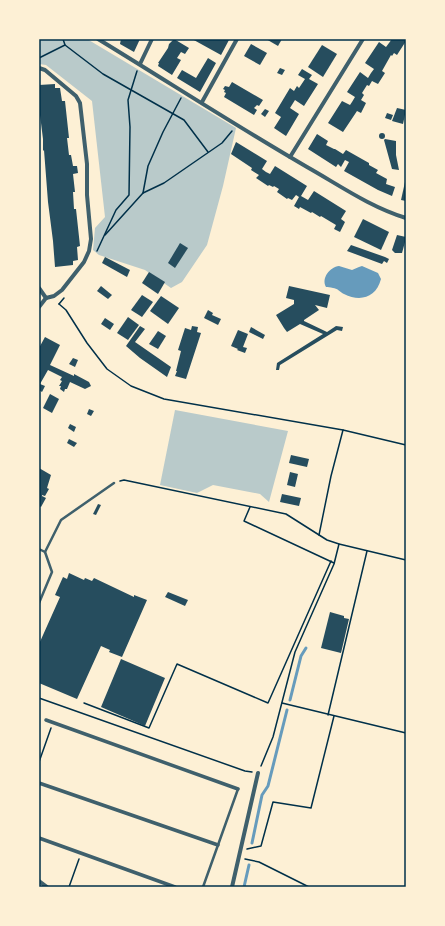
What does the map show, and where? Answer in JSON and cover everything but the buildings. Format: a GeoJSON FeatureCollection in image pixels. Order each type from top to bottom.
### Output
{"type":"FeatureCollection","features":[{"type":"Feature","properties":{"kind":"street"},"geometry":{"type":"LineString","coordinates":[[98,39],[290,157],[366,201],[395,215],[406,218]]}},
{"type":"Feature","properties":{"kind":"street"},"geometry":{"type":"LineString","coordinates":[[140,64],[152,39]]}},
{"type":"Feature","properties":{"kind":"street"},"geometry":{"type":"LineString","coordinates":[[202,102],[237,39]]}},
{"type":"Feature","properties":{"kind":"street"},"geometry":{"type":"LineString","coordinates":[[290,157],[363,39]]}},
{"type":"Feature","properties":{"kind":"street"},"geometry":{"type":"LineString","coordinates":[[39,68],[45,70],[76,96],[80,103],[87,164],[87,195],[91,239],[89,251],[84,262],[62,290],[54,296],[46,298],[39,307]]}},
{"type":"Feature","properties":{"kind":"street"},"geometry":{"type":"LineString","coordinates":[[39,288],[46,298]]}},
{"type":"Feature","properties":{"kind":"street"},"geometry":{"type":"LineString","coordinates":[[46,720],[238,789]]}},
{"type":"Feature","properties":{"kind":"street"},"geometry":{"type":"LineString","coordinates":[[232,887],[258,773]]}},
{"type":"Feature","properties":{"kind":"street"},"geometry":{"type":"LineString","coordinates":[[39,783],[218,845]]}},
{"type":"Feature","properties":{"kind":"street"},"geometry":{"type":"LineString","coordinates":[[39,838],[175,887]]}},
{"type":"Feature","properties":{"kind":"street"},"geometry":{"type":"LineString","coordinates":[[39,881],[46,887]]}},
{"type":"Feature","properties":{"kind":"lane"},"geometry":{"type":"LineString","coordinates":[[45,552],[61,520],[114,483]]}},
{"type":"Feature","properties":{"kind":"lane"},"geometry":{"type":"LineString","coordinates":[[39,549],[45,552],[52,572],[39,603]]}},
{"type":"Feature","properties":{"kind":"lane"},"geometry":{"type":"LineString","coordinates":[[203,887],[238,789]]}},
{"type":"Feature","properties":{"kind":"path"},"geometry":{"type":"LineString","coordinates":[[63,39],[64,45],[103,74],[184,120],[208,152]]}},
{"type":"Feature","properties":{"kind":"path"},"geometry":{"type":"LineString","coordinates":[[39,58],[64,45]]}},
{"type":"Feature","properties":{"kind":"path"},"geometry":{"type":"LineString","coordinates":[[97,251],[116,210],[129,195],[130,128],[128,100],[140,64]]}},
{"type":"Feature","properties":{"kind":"path"},"geometry":{"type":"LineString","coordinates":[[143,193],[148,166],[172,113],[184,92]]}},
{"type":"Feature","properties":{"kind":"path"},"geometry":{"type":"LineString","coordinates":[[104,237],[143,193],[164,183],[222,143],[237,124]]}},
{"type":"Feature","properties":{"kind":"path"},"geometry":{"type":"LineString","coordinates":[[68,293],[59,304],[66,310],[87,343],[107,369],[131,386],[164,398],[342,430],[406,445]]}},
{"type":"Feature","properties":{"kind":"path"},"geometry":{"type":"LineString","coordinates":[[319,535],[342,430]]}},
{"type":"Feature","properties":{"kind":"path"},"geometry":{"type":"LineString","coordinates":[[114,483],[124,480],[286,514],[327,540],[406,560]]}},
{"type":"Feature","properties":{"kind":"path"},"geometry":{"type":"LineString","coordinates":[[250,507],[244,521],[334,563]]}},
{"type":"Feature","properties":{"kind":"path"},"geometry":{"type":"LineString","coordinates":[[39,698],[245,771],[258,773],[273,737],[295,652],[334,563],[339,544]]}},
{"type":"Feature","properties":{"kind":"path"},"geometry":{"type":"LineString","coordinates":[[328,714],[367,551]]}},
{"type":"Feature","properties":{"kind":"path"},"geometry":{"type":"LineString","coordinates":[[84,703],[149,728],[177,664],[268,703],[331,561]]}},
{"type":"Feature","properties":{"kind":"path"},"geometry":{"type":"LineString","coordinates":[[282,703],[406,734]]}},
{"type":"Feature","properties":{"kind":"path"},"geometry":{"type":"LineString","coordinates":[[241,851],[261,846],[273,802],[311,808],[334,716]]}},
{"type":"Feature","properties":{"kind":"path"},"geometry":{"type":"LineString","coordinates":[[39,762],[53,722]]}},
{"type":"Feature","properties":{"kind":"path"},"geometry":{"type":"LineString","coordinates":[[69,887],[81,853]]}},
{"type":"Feature","properties":{"kind":"path"},"geometry":{"type":"LineString","coordinates":[[239,858],[259,862],[309,887]]}},
{"type":"Feature","properties":{"kind":"shaded area"},"geometry":{"type":"Polygon","coordinates":[[[40,39],[87,39],[236,128],[223,186],[207,245],[182,282],[171,288],[145,270],[99,255],[93,250],[95,228],[105,217],[92,101],[46,65],[39,64],[40,39]]]}},
{"type":"Feature","properties":{"kind":"shaded area"},"geometry":{"type":"Polygon","coordinates":[[[175,410],[288,431],[269,502],[260,494],[213,485],[197,493],[160,485],[175,410]]]}},
{"type":"Feature","properties":{"kind":"water"},"geometry":{"type":"Polygon","coordinates":[[[339,266],[352,270],[362,266],[378,273],[381,279],[379,285],[367,297],[361,298],[356,298],[344,294],[336,289],[326,287],[325,280],[327,274],[332,268],[339,266]]]}},
{"type":"Feature","properties":{"kind":"waterway"},"geometry":{"type":"LineString","coordinates":[[290,700],[301,656],[306,648]]}},
{"type":"Feature","properties":{"kind":"waterway"},"geometry":{"type":"LineString","coordinates":[[252,843],[262,795],[268,786],[287,710]]}},
{"type":"Feature","properties":{"kind":"waterway"},"geometry":{"type":"LineString","coordinates":[[244,887],[249,865]]}}]}
